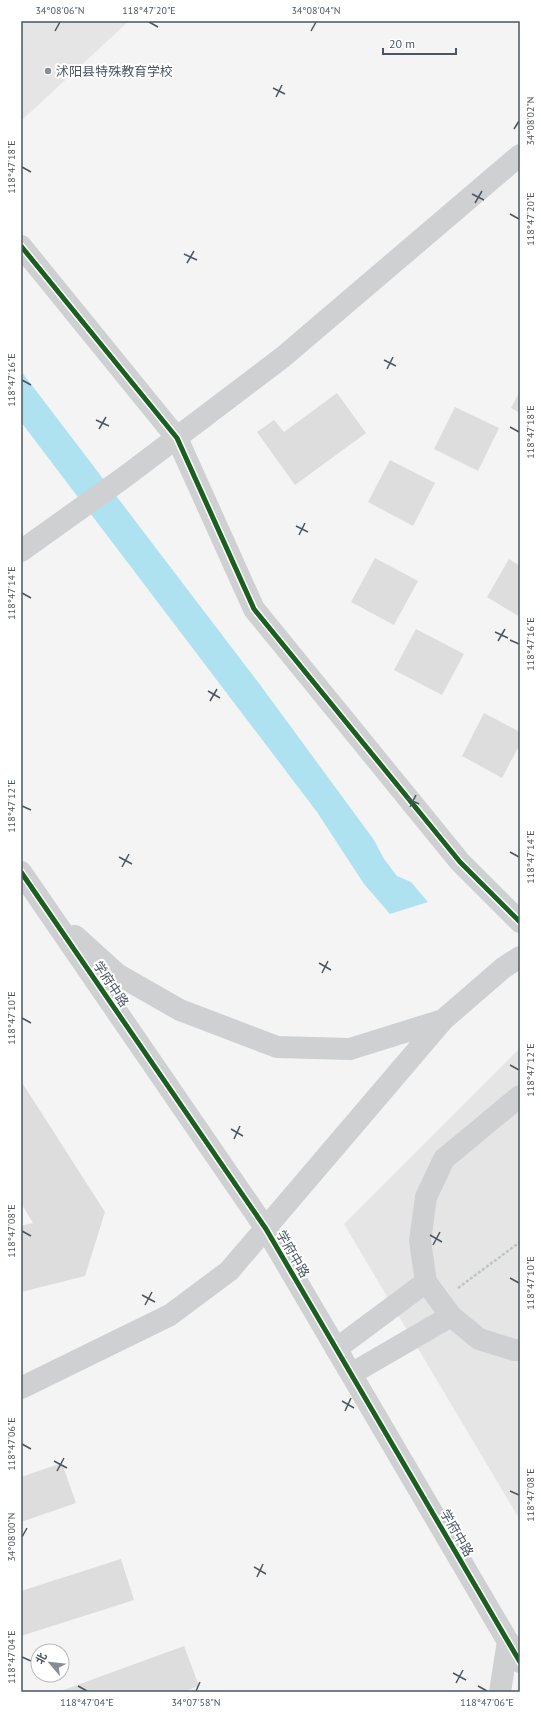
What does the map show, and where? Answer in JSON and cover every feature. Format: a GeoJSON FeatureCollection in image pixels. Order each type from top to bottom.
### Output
{"type":"FeatureCollection","features":[{"type":"Feature","properties":{"kind":"street"},"geometry":{"type":"LineString","coordinates":[[21,552],[126,476],[283,357],[520,155]]}},
{"type":"Feature","properties":{"kind":"street"},"geometry":{"type":"LineString","coordinates":[[21,246],[177,438],[254,609],[460,862],[520,922]]}},
{"type":"Feature","properties":{"kind":"street","name":"学府中路"},"geometry":{"type":"LineString","coordinates":[[21,872],[266,1229],[520,1662]]}},
{"type":"Feature","properties":{"kind":"street"},"geometry":{"type":"LineString","coordinates":[[49,913],[117,974],[180,1010],[276,1047],[350,1049],[443,1020]]}},
{"type":"Feature","properties":{"kind":"street"},"geometry":{"type":"LineString","coordinates":[[21,1388],[170,1315],[229,1271],[443,1020],[503,968],[520,957]]}},
{"type":"Feature","properties":{"kind":"street"},"geometry":{"type":"LineString","coordinates":[[520,1096],[444,1159],[426,1197],[420,1241],[426,1282],[446,1309],[479,1339],[514,1350],[520,1350]]}},
{"type":"Feature","properties":{"kind":"street"},"geometry":{"type":"LineString","coordinates":[[336,1349],[426,1282]]}},
{"type":"Feature","properties":{"kind":"street"},"geometry":{"type":"LineString","coordinates":[[351,1374],[446,1309]]}},
{"type":"Feature","properties":{"kind":"street"},"geometry":{"type":"LineString","coordinates":[[500,1692],[508,1641]]}},
{"type":"Feature","properties":{"kind":"path"},"geometry":{"type":"LineString","coordinates":[[446,1309],[520,1242]]}},
{"type":"Feature","properties":{"kind":"shaded area","name":"沭阳县特殊教育学校"},"geometry":{"type":"Polygon","coordinates":[[[21,21],[129,21],[21,121],[21,21]]]}},
{"type":"Feature","properties":{"kind":"shaded area"},"geometry":{"type":"Polygon","coordinates":[[[520,1048],[520,1520],[344,1224],[520,1048]]]}},
{"type":"Feature","properties":{"kind":"water"},"geometry":{"type":"Polygon","coordinates":[[[21,371],[258,682],[374,840],[384,859],[397,876],[411,882],[428,902],[390,914],[364,884],[317,812],[21,422],[21,371]]]}},
{"type":"Feature","properties":{"kind":"building"},"geometry":{"type":"Polygon","coordinates":[[[520,391],[520,413],[511,408],[520,391]]]}},
{"type":"Feature","properties":{"kind":"building"},"geometry":{"type":"Polygon","coordinates":[[[337,393],[366,433],[295,485],[257,432],[274,420],[284,432],[337,393]]]}},
{"type":"Feature","properties":{"kind":"building"},"geometry":{"type":"Polygon","coordinates":[[[455,407],[499,428],[478,471],[434,449],[455,407]]]}},
{"type":"Feature","properties":{"kind":"building"},"geometry":{"type":"Polygon","coordinates":[[[390,460],[435,483],[413,526],[368,502],[390,460]]]}},
{"type":"Feature","properties":{"kind":"building"},"geometry":{"type":"Polygon","coordinates":[[[375,558],[418,581],[394,625],[351,602],[375,558]]]}},
{"type":"Feature","properties":{"kind":"building"},"geometry":{"type":"Polygon","coordinates":[[[509,559],[520,566],[520,617],[487,597],[509,559]]]}},
{"type":"Feature","properties":{"kind":"building"},"geometry":{"type":"Polygon","coordinates":[[[416,629],[464,654],[442,695],[394,670],[416,629]]]}},
{"type":"Feature","properties":{"kind":"building"},"geometry":{"type":"Polygon","coordinates":[[[484,713],[520,732],[520,744],[502,778],[462,756],[484,713]]]}},
{"type":"Feature","properties":{"kind":"building"},"geometry":{"type":"Polygon","coordinates":[[[21,1081],[105,1212],[85,1276],[21,1292],[21,1226],[33,1223],[21,1203],[21,1081]]]}},
{"type":"Feature","properties":{"kind":"building"},"geometry":{"type":"Polygon","coordinates":[[[62,1463],[76,1503],[21,1522],[21,1477],[62,1463]]]}},
{"type":"Feature","properties":{"kind":"building"},"geometry":{"type":"Polygon","coordinates":[[[121,1559],[134,1600],[21,1636],[21,1591],[121,1559]]]}},
{"type":"Feature","properties":{"kind":"building"},"geometry":{"type":"Polygon","coordinates":[[[184,1646],[199,1686],[183,1692],[58,1692],[184,1646]]]}},
{"type":"Feature","properties":{"kind":"cycle path"},"geometry":{"type":"LineString","coordinates":[[21,246],[177,438],[254,609],[460,862],[520,922]]}},
{"type":"Feature","properties":{"kind":"cycle path"},"geometry":{"type":"LineString","coordinates":[[21,872],[266,1229],[520,1662]]}},
{"type":"Feature","properties":{"kind":"place","name":"沭阳县特殊教育学校"},"geometry":{"type":"Point","coordinates":[48,71]}}]}
